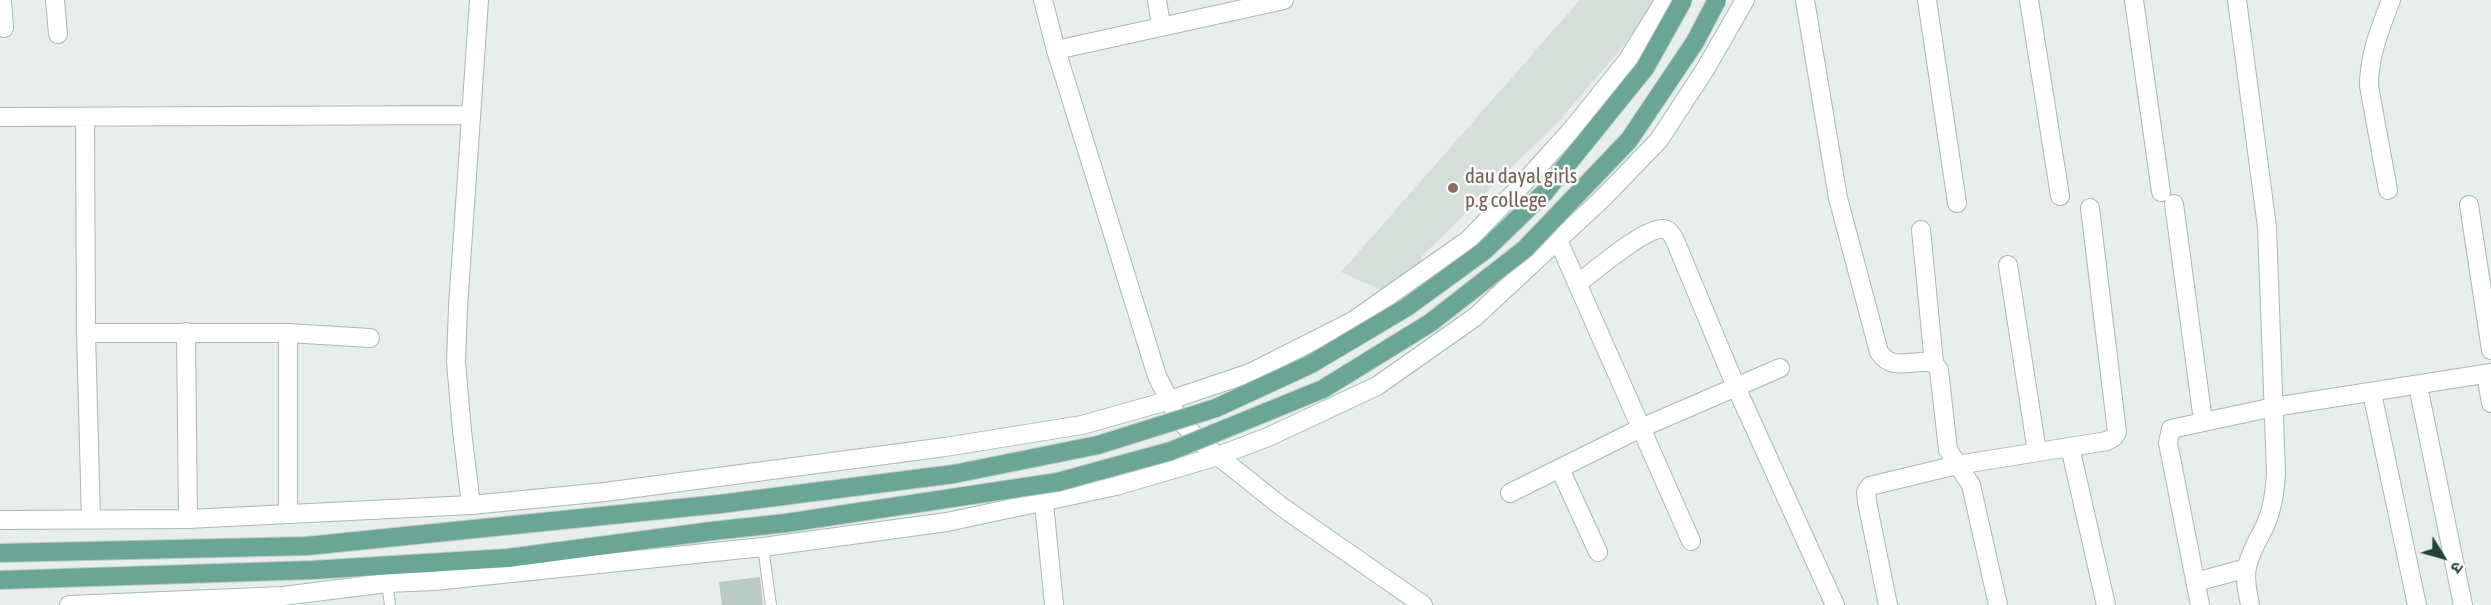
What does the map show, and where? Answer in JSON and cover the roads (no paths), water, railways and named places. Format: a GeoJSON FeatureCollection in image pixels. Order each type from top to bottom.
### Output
{"type":"FeatureCollection","features":[{"type":"Feature","properties":{"kind":"main road"},"geometry":{"type":"LineString","coordinates":[[0,553],[307,546],[720,504],[954,474],[1098,445],[1216,408],[1311,364],[1407,307],[1484,251],[1544,193],[1644,68],[1683,0]]}},
{"type":"Feature","properties":{"kind":"main road"},"geometry":{"type":"LineString","coordinates":[[0,580],[312,570],[508,558],[786,523],[1058,482],[1171,451],[1323,389],[1430,324],[1525,249],[1629,140],[1695,42],[1717,0]]}},
{"type":"Feature","properties":{"kind":"street"},"geometry":{"type":"LineString","coordinates":[[2,0],[4,28]]}},
{"type":"Feature","properties":{"kind":"street"},"geometry":{"type":"LineString","coordinates":[[55,0],[58,34]]}},
{"type":"Feature","properties":{"kind":"street"},"geometry":{"type":"LineString","coordinates":[[471,505],[456,362],[479,0]]}},
{"type":"Feature","properties":{"kind":"street"},"geometry":{"type":"LineString","coordinates":[[1043,0],[1056,50],[1157,376],[1167,401],[1179,420],[1218,456],[1282,507],[1423,605]]}},
{"type":"Feature","properties":{"kind":"street"},"geometry":{"type":"LineString","coordinates":[[1157,0],[1161,26]]}},
{"type":"Feature","properties":{"kind":"street"},"geometry":{"type":"LineString","coordinates":[[1056,50],[1161,26],[1222,7],[1284,0]]}},
{"type":"Feature","properties":{"kind":"street"},"geometry":{"type":"LineString","coordinates":[[0,520],[188,519],[471,505],[605,492],[945,447],[1082,425],[1167,401],[1250,373],[1353,321],[1468,240],[1574,127],[1627,61],[1665,0]]}},
{"type":"Feature","properties":{"kind":"street"},"geometry":{"type":"LineString","coordinates":[[69,605],[283,600],[387,583],[434,581],[762,547],[947,522],[1044,503],[1116,486],[1218,456],[1269,437],[1377,386],[1474,317],[1558,240],[1659,140],[1706,68],[1745,0]]}},
{"type":"Feature","properties":{"kind":"street"},"geometry":{"type":"LineString","coordinates":[[1805,0],[1838,198],[1879,352],[1885,361],[1895,364],[1926,361],[1934,363]]}},
{"type":"Feature","properties":{"kind":"street"},"geometry":{"type":"LineString","coordinates":[[1927,0],[1957,204]]}},
{"type":"Feature","properties":{"kind":"street"},"geometry":{"type":"LineString","coordinates":[[2029,0],[2060,196]]}},
{"type":"Feature","properties":{"kind":"street"},"geometry":{"type":"LineString","coordinates":[[2134,0],[2203,421]]}},
{"type":"Feature","properties":{"kind":"street"},"geometry":{"type":"LineString","coordinates":[[2237,0],[2267,227],[2274,407],[2275,487],[2265,526],[2250,554],[2247,568],[2246,579],[2250,605]]}},
{"type":"Feature","properties":{"kind":"street"},"geometry":{"type":"LineString","coordinates":[[2388,190],[2369,86],[2369,70],[2391,0]]}},
{"type":"Feature","properties":{"kind":"street"},"geometry":{"type":"LineString","coordinates":[[0,117],[471,115]]}},
{"type":"Feature","properties":{"kind":"street"},"geometry":{"type":"LineString","coordinates":[[85,117],[86,333],[91,519]]}},
{"type":"Feature","properties":{"kind":"street"},"geometry":{"type":"LineString","coordinates":[[2469,205],[2491,350]]}},
{"type":"Feature","properties":{"kind":"street"},"geometry":{"type":"LineString","coordinates":[[1888,605],[1866,492],[1870,486],[1957,465],[2107,441],[2118,432],[2090,208]]}},
{"type":"Feature","properties":{"kind":"street"},"geometry":{"type":"LineString","coordinates":[[1578,283],[1648,232],[1662,228],[1669,231],[1674,238],[1736,387],[1835,605]]}},
{"type":"Feature","properties":{"kind":"street"},"geometry":{"type":"LineString","coordinates":[[1921,230],[1934,363],[1939,370],[1948,450],[1971,485],[1998,605]]}},
{"type":"Feature","properties":{"kind":"street"},"geometry":{"type":"LineString","coordinates":[[1558,240],[1692,541]]}},
{"type":"Feature","properties":{"kind":"street"},"geometry":{"type":"LineString","coordinates":[[2008,266],[2037,452]]}},
{"type":"Feature","properties":{"kind":"street"},"geometry":{"type":"LineString","coordinates":[[186,332],[188,519]]}},
{"type":"Feature","properties":{"kind":"street"},"geometry":{"type":"LineString","coordinates":[[86,333],[288,333],[370,338]]}},
{"type":"Feature","properties":{"kind":"street"},"geometry":{"type":"LineString","coordinates":[[288,333],[288,514]]}},
{"type":"Feature","properties":{"kind":"street"},"geometry":{"type":"LineString","coordinates":[[1510,493],[1641,428],[1780,368]]}},
{"type":"Feature","properties":{"kind":"street"},"geometry":{"type":"LineString","coordinates":[[2200,605],[2168,435],[2171,429],[2274,407],[2488,374],[2491,403]]}},
{"type":"Feature","properties":{"kind":"street"},"geometry":{"type":"LineString","coordinates":[[2418,386],[2463,605]]}},
{"type":"Feature","properties":{"kind":"street"},"geometry":{"type":"LineString","coordinates":[[2372,393],[2417,605]]}},
{"type":"Feature","properties":{"kind":"street"},"geometry":{"type":"LineString","coordinates":[[2070,447],[2106,605]]}},
{"type":"Feature","properties":{"kind":"street"},"geometry":{"type":"LineString","coordinates":[[1560,469],[1598,552]]}},
{"type":"Feature","properties":{"kind":"street"},"geometry":{"type":"LineString","coordinates":[[1044,503],[1054,605]]}},
{"type":"Feature","properties":{"kind":"street"},"geometry":{"type":"LineString","coordinates":[[2196,582],[2247,568]]}},
{"type":"Feature","properties":{"kind":"lane"},"geometry":{"type":"LineString","coordinates":[[762,547],[771,605]]}},
{"type":"Feature","properties":{"kind":"lane"},"geometry":{"type":"LineString","coordinates":[[387,583],[390,605]]}},
{"type":"Feature","properties":{"kind":"place","name":"dau dayal girls p.g college"},"geometry":{"type":"Point","coordinates":[1453,188]}}]}
